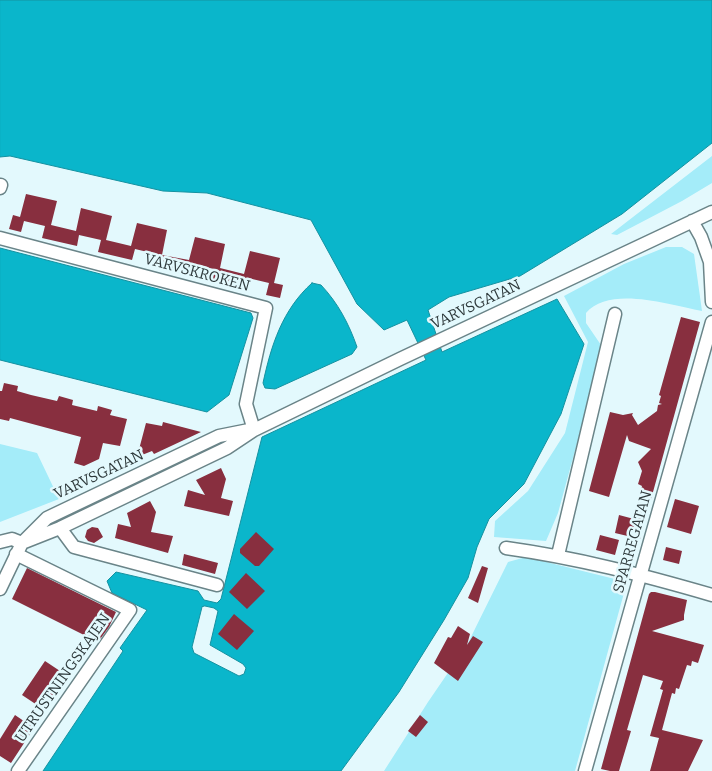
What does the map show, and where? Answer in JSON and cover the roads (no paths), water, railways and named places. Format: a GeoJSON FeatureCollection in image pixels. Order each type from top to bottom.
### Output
{"type":"FeatureCollection","features":[{"type":"Feature","properties":{"kind":"street","name":"VARVSGATAN"},"geometry":{"type":"LineString","coordinates":[[19,549],[227,448],[254,430],[400,359],[712,212]]}},
{"type":"Feature","properties":{"kind":"street"},"geometry":{"type":"LineString","coordinates":[[692,221],[701,237],[710,262],[712,302]]}},
{"type":"Feature","properties":{"kind":"street","name":"VARVSKROKEN"},"geometry":{"type":"LineString","coordinates":[[0,238],[266,308],[246,404],[254,430]]}},
{"type":"Feature","properties":{"kind":"street"},"geometry":{"type":"LineString","coordinates":[[558,555],[615,314]]}},
{"type":"Feature","properties":{"kind":"street","name":"SPARREGATAN"},"geometry":{"type":"LineString","coordinates":[[585,771],[712,322]]}},
{"type":"Feature","properties":{"kind":"street","name":"VARVSGATAN"},"geometry":{"type":"LineString","coordinates":[[0,589],[19,549],[47,518],[219,436],[254,430]]}},
{"type":"Feature","properties":{"kind":"street"},"geometry":{"type":"LineString","coordinates":[[60,528],[74,547],[217,584]]}},
{"type":"Feature","properties":{"kind":"street"},"geometry":{"type":"LineString","coordinates":[[0,542],[12,539],[19,549]]}},
{"type":"Feature","properties":{"kind":"street"},"geometry":{"type":"LineString","coordinates":[[506,548],[558,555],[640,574],[712,595]]}},
{"type":"Feature","properties":{"kind":"street","name":"UTRUSTNINGSKAJEN"},"geometry":{"type":"LineString","coordinates":[[18,771],[130,610],[19,549]]}}]}
